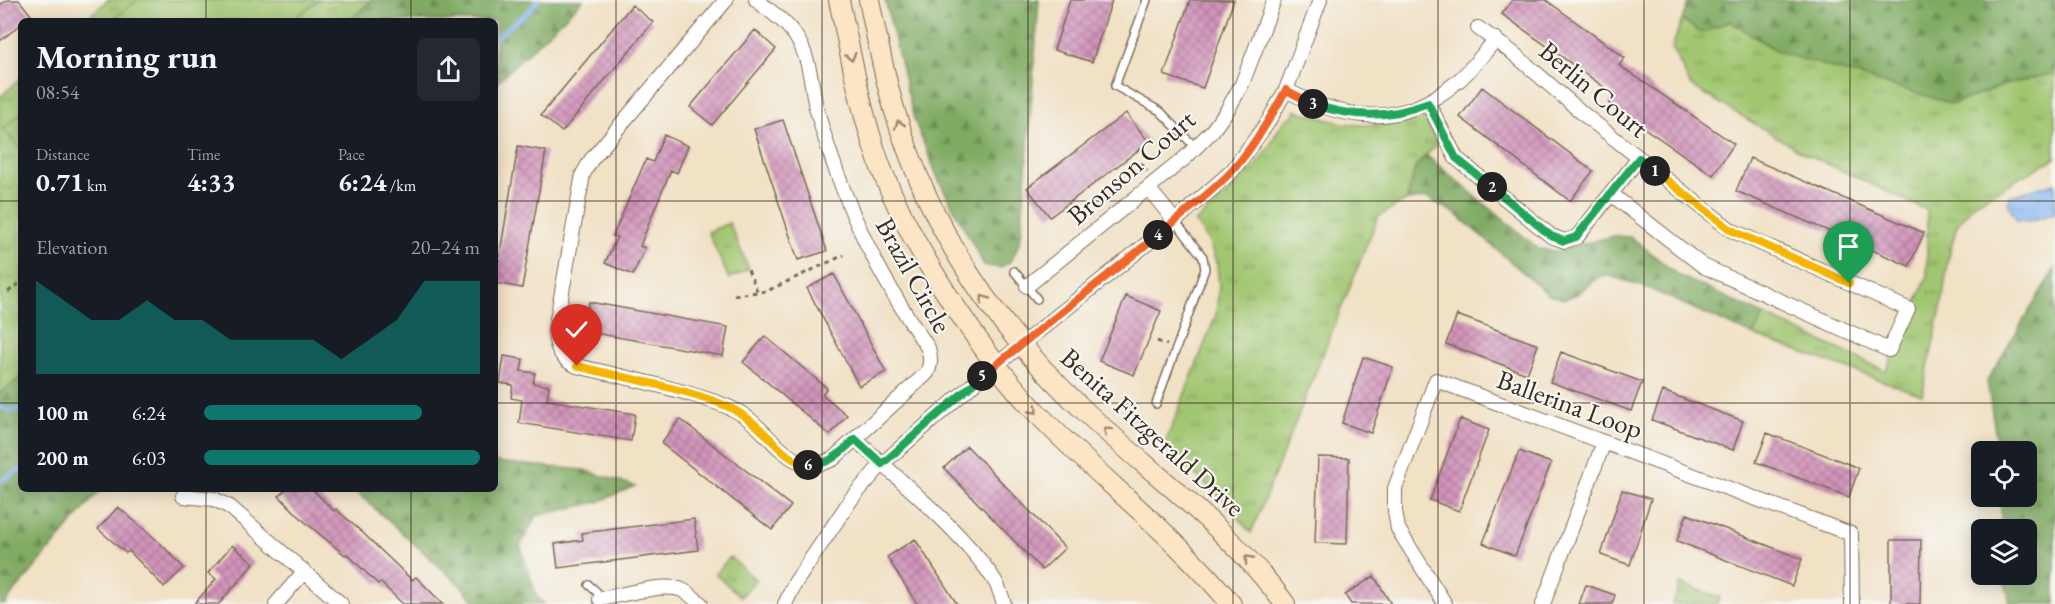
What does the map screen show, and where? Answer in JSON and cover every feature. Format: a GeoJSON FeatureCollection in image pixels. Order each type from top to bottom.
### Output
{"type":"FeatureCollection","features":[{"type":"Feature","properties":{"kind":"main road"},"geometry":{"type":"LineString","coordinates":[[839,0],[864,108],[881,168],[911,235],[940,286],[996,365],[1035,411],[1081,458],[1186,554],[1231,604]]}},
{"type":"Feature","properties":{"kind":"main road","name":"Benita Fitzgerald Drive"},"geometry":{"type":"LineString","coordinates":[[869,0],[896,115],[922,185],[943,230],[968,274],[995,314],[1055,383],[1089,416],[1228,537],[1285,604]]}},
{"type":"Feature","properties":{"kind":"street","name":"Brazil Circle"},"geometry":{"type":"LineString","coordinates":[[726,0],[591,160],[583,174],[555,331],[555,342],[565,359],[577,366],[720,403],[742,414],[791,458],[801,464],[823,464],[833,459],[927,374],[931,365],[931,356],[883,276],[845,195],[826,142],[805,53],[789,27],[756,0]]}},
{"type":"Feature","properties":{"kind":"street","name":"Bronson Court"},"geometry":{"type":"LineString","coordinates":[[1026,286],[1196,148],[1212,131],[1242,84],[1274,0]]}},
{"type":"Feature","properties":{"kind":"street"},"geometry":{"type":"LineString","coordinates":[[785,604],[795,583],[852,498],[882,464],[996,365],[1175,221],[1232,171],[1269,122],[1286,90],[1320,0]]}},
{"type":"Feature","properties":{"kind":"street","name":"Berlin Court"},"geometry":{"type":"LineString","coordinates":[[1478,28],[1496,39],[1639,158],[1731,230],[1908,309],[1889,350],[1703,266],[1611,194]]}},
{"type":"Feature","properties":{"kind":"street"},"geometry":{"type":"LineString","coordinates":[[1286,90],[1330,110],[1354,114],[1393,114],[1428,103],[1460,80],[1496,39]]}},
{"type":"Feature","properties":{"kind":"street"},"geometry":{"type":"LineString","coordinates":[[1428,103],[1456,158],[1551,236],[1564,241],[1576,237],[1639,158]]}},
{"type":"Feature","properties":{"kind":"street"},"geometry":{"type":"LineString","coordinates":[[1148,188],[1175,221]]}},
{"type":"Feature","properties":{"kind":"street","name":"Ballerina Loop"},"geometry":{"type":"LineString","coordinates":[[1445,604],[1398,529],[1394,499],[1398,479],[1436,380],[1851,534],[1852,604]]}},
{"type":"Feature","properties":{"kind":"street"},"geometry":{"type":"LineString","coordinates":[[855,439],[967,546],[994,579],[1004,604]]}},
{"type":"Feature","properties":{"kind":"street"},"geometry":{"type":"LineString","coordinates":[[1542,604],[1604,442]]}},
{"type":"Feature","properties":{"kind":"street"},"geometry":{"type":"LineString","coordinates":[[183,496],[214,499],[230,507],[341,604]]}},
{"type":"Feature","properties":{"kind":"street"},"geometry":{"type":"LineString","coordinates":[[276,604],[304,572]]}},
{"type":"Feature","properties":{"kind":"street"},"geometry":{"type":"LineString","coordinates":[[600,602],[670,588],[684,591],[701,604]]}},
{"type":"Feature","properties":{"kind":"lane"},"geometry":{"type":"LineString","coordinates":[[1147,0],[1115,86],[1160,111],[1196,148]]}},
{"type":"Feature","properties":{"kind":"lane"},"geometry":{"type":"LineString","coordinates":[[1156,404],[1205,269],[1203,257],[1175,221]]}},
{"type":"Feature","properties":{"kind":"lane"},"geometry":{"type":"LineString","coordinates":[[1014,271],[1037,298]]}},
{"type":"Feature","properties":{"kind":"lane"},"geometry":{"type":"LineString","coordinates":[[590,585],[597,591],[600,602]]}},
{"type":"Feature","properties":{"kind":"path"},"geometry":{"type":"LineString","coordinates":[[734,295],[770,290],[844,255]]}},
{"type":"Feature","properties":{"kind":"path"},"geometry":{"type":"LineString","coordinates":[[748,270],[758,293]]}},
{"type":"Feature","properties":{"kind":"path"},"geometry":{"type":"LineString","coordinates":[[8,292],[18,284]]}},
{"type":"Feature","properties":{"kind":"green space"},"geometry":{"type":"Polygon","coordinates":[[[108,0],[371,0],[353,18],[87,18],[108,0]]]}},
{"type":"Feature","properties":{"kind":"green space"},"geometry":{"type":"Polygon","coordinates":[[[138,0],[318,0],[295,18],[115,18],[138,0]]]}},
{"type":"Feature","properties":{"kind":"green space"},"geometry":{"type":"Polygon","coordinates":[[[371,0],[583,0],[498,81],[498,18],[353,18],[371,0]]]}},
{"type":"Feature","properties":{"kind":"green space"},"geometry":{"type":"Polygon","coordinates":[[[885,0],[1039,0],[1021,238],[1012,260],[1000,268],[984,265],[939,181],[914,119],[885,0]]]}},
{"type":"Feature","properties":{"kind":"green space"},"geometry":{"type":"Polygon","coordinates":[[[1689,0],[2055,0],[2055,73],[2008,84],[1953,104],[1779,52],[1730,21],[1702,33],[1682,20],[1689,0]]]}},
{"type":"Feature","properties":{"kind":"green space"},"geometry":{"type":"Polygon","coordinates":[[[1682,20],[1702,33],[1730,21],[1779,52],[2008,84],[2055,73],[2055,158],[1975,203],[1957,225],[1922,395],[1753,335],[1764,315],[1886,371],[1927,277],[1927,210],[1804,153],[1691,86],[1672,48],[1682,20]]]}},
{"type":"Feature","properties":{"kind":"green space"},"geometry":{"type":"Polygon","coordinates":[[[18,81],[18,380],[0,395],[0,97],[18,81]]]}},
{"type":"Feature","properties":{"kind":"green space"},"geometry":{"type":"Polygon","coordinates":[[[1295,110],[1355,125],[1386,123],[1423,114],[1437,144],[1416,166],[1407,200],[1378,217],[1251,533],[1217,494],[1164,446],[1216,315],[1219,286],[1217,265],[1209,242],[1195,222],[1255,165],[1267,151],[1283,123],[1293,116],[1295,110]]]}},
{"type":"Feature","properties":{"kind":"green space"},"geometry":{"type":"Polygon","coordinates":[[[18,116],[18,146],[3,129],[18,116]]]}},
{"type":"Feature","properties":{"kind":"green space"},"geometry":{"type":"Polygon","coordinates":[[[1426,155],[1539,249],[1556,251],[1614,236],[1631,237],[1678,275],[1764,315],[1753,335],[1645,287],[1610,276],[1600,276],[1577,294],[1564,299],[1549,295],[1456,214],[1428,198],[1407,200],[1416,166],[1426,155]]]}},
{"type":"Feature","properties":{"kind":"green space"},"geometry":{"type":"Polygon","coordinates":[[[729,223],[749,269],[729,279],[708,232],[729,223]]]}},
{"type":"Feature","properties":{"kind":"green space"},"geometry":{"type":"Polygon","coordinates":[[[2055,268],[2055,604],[2010,604],[2006,585],[2037,585],[2037,519],[2001,519],[2001,507],[2037,507],[2037,441],[1996,441],[1987,381],[2055,268]]]}},
{"type":"Feature","properties":{"kind":"green space"},"geometry":{"type":"Polygon","coordinates":[[[18,379],[18,492],[98,492],[6,604],[0,604],[0,393],[18,379]]]}},
{"type":"Feature","properties":{"kind":"green space"},"geometry":{"type":"Polygon","coordinates":[[[498,462],[584,470],[635,486],[598,502],[536,516],[520,546],[537,597],[544,604],[477,604],[461,586],[356,492],[498,492],[498,462]]]}},
{"type":"Feature","properties":{"kind":"green space"},"geometry":{"type":"Polygon","coordinates":[[[730,557],[756,580],[741,597],[715,574],[730,557]]]}},
{"type":"Feature","properties":{"kind":"green space"},"geometry":{"type":"Polygon","coordinates":[[[1680,584],[1720,597],[1717,604],[1673,604],[1680,584]]]}},
{"type":"Feature","properties":{"kind":"water"},"geometry":{"type":"Polygon","coordinates":[[[2055,183],[2055,213],[2031,221],[2017,220],[2008,204],[2010,196],[2055,183]]]}},
{"type":"Feature","properties":{"kind":"building"},"geometry":{"type":"Polygon","coordinates":[[[7,0],[19,0],[31,15],[18,18],[18,27],[0,41],[0,5],[7,0]]]}},
{"type":"Feature","properties":{"kind":"building"},"geometry":{"type":"Polygon","coordinates":[[[1070,0],[1112,0],[1092,62],[1054,50],[1070,0]]]}},
{"type":"Feature","properties":{"kind":"building"},"geometry":{"type":"Polygon","coordinates":[[[1190,0],[1234,0],[1203,88],[1164,75],[1190,0]]]}},
{"type":"Feature","properties":{"kind":"building"},"geometry":{"type":"Polygon","coordinates":[[[1512,0],[1546,0],[1625,58],[1619,65],[1734,144],[1713,175],[1609,104],[1615,95],[1502,14],[1512,0]]]}},
{"type":"Feature","properties":{"kind":"building"},"geometry":{"type":"Polygon","coordinates":[[[632,5],[653,22],[562,132],[541,115],[632,5]]]}},
{"type":"Feature","properties":{"kind":"building"},"geometry":{"type":"Polygon","coordinates":[[[755,30],[776,49],[712,125],[690,107],[755,30]]]}},
{"type":"Feature","properties":{"kind":"building"},"geometry":{"type":"Polygon","coordinates":[[[1482,87],[1593,171],[1570,201],[1460,117],[1482,87]]]}},
{"type":"Feature","properties":{"kind":"building"},"geometry":{"type":"Polygon","coordinates":[[[1126,113],[1149,142],[1050,217],[1027,188],[1126,113]]]}},
{"type":"Feature","properties":{"kind":"building"},"geometry":{"type":"Polygon","coordinates":[[[783,120],[827,251],[798,260],[754,129],[783,120]]]}},
{"type":"Feature","properties":{"kind":"building"},"geometry":{"type":"Polygon","coordinates":[[[664,135],[688,146],[677,173],[671,170],[640,246],[645,248],[633,275],[605,263],[617,237],[613,236],[646,159],[653,162],[664,135]]]}},
{"type":"Feature","properties":{"kind":"building"},"geometry":{"type":"Polygon","coordinates":[[[518,146],[546,151],[522,288],[498,284],[498,265],[518,146]]]}},
{"type":"Feature","properties":{"kind":"building"},"geometry":{"type":"Polygon","coordinates":[[[1750,158],[1924,233],[1909,266],[1736,191],[1750,158]]]}},
{"type":"Feature","properties":{"kind":"building"},"geometry":{"type":"Polygon","coordinates":[[[834,274],[886,372],[859,386],[807,288],[834,274]]]}},
{"type":"Feature","properties":{"kind":"building"},"geometry":{"type":"Polygon","coordinates":[[[1126,296],[1161,311],[1134,375],[1099,361],[1126,296]]]}},
{"type":"Feature","properties":{"kind":"building"},"geometry":{"type":"Polygon","coordinates":[[[589,302],[728,327],[723,356],[583,331],[589,302]]]}},
{"type":"Feature","properties":{"kind":"building"},"geometry":{"type":"Polygon","coordinates":[[[1457,315],[1538,345],[1527,374],[1446,344],[1457,315]]]}},
{"type":"Feature","properties":{"kind":"building"},"geometry":{"type":"Polygon","coordinates":[[[765,336],[827,388],[822,394],[847,415],[830,435],[743,362],[765,336]]]}},
{"type":"Feature","properties":{"kind":"building"},"geometry":{"type":"Polygon","coordinates":[[[1561,352],[1642,382],[1631,411],[1550,382],[1561,352]]]}},
{"type":"Feature","properties":{"kind":"building"},"geometry":{"type":"Polygon","coordinates":[[[504,356],[523,359],[521,371],[535,373],[533,383],[549,386],[547,400],[635,414],[631,441],[519,423],[522,400],[511,398],[513,385],[500,383],[504,356]]]}},
{"type":"Feature","properties":{"kind":"building"},"geometry":{"type":"Polygon","coordinates":[[[1363,357],[1393,367],[1371,433],[1342,423],[1363,357]]]}},
{"type":"Feature","properties":{"kind":"building"},"geometry":{"type":"Polygon","coordinates":[[[1663,391],[1743,421],[1733,450],[1652,420],[1663,391]]]}},
{"type":"Feature","properties":{"kind":"building"},"geometry":{"type":"Polygon","coordinates":[[[680,419],[791,506],[772,530],[661,443],[680,419]]]}},
{"type":"Feature","properties":{"kind":"building"},"geometry":{"type":"Polygon","coordinates":[[[1460,419],[1489,430],[1459,511],[1430,500],[1460,419]]]}},
{"type":"Feature","properties":{"kind":"building"},"geometry":{"type":"Polygon","coordinates":[[[1767,433],[1859,468],[1849,497],[1756,462],[1767,433]]]}},
{"type":"Feature","properties":{"kind":"building"},"geometry":{"type":"Polygon","coordinates":[[[967,446],[1065,548],[1042,570],[944,468],[967,446]]]}},
{"type":"Feature","properties":{"kind":"building"},"geometry":{"type":"Polygon","coordinates":[[[1519,451],[1551,463],[1515,556],[1483,543],[1519,451]]]}},
{"type":"Feature","properties":{"kind":"building"},"geometry":{"type":"Polygon","coordinates":[[[1318,457],[1349,458],[1347,544],[1315,543],[1318,457]]]}},
{"type":"Feature","properties":{"kind":"building"},"geometry":{"type":"Polygon","coordinates":[[[1622,490],[1651,499],[1630,565],[1601,555],[1622,490]]]}},
{"type":"Feature","properties":{"kind":"building"},"geometry":{"type":"Polygon","coordinates":[[[283,492],[315,492],[334,511],[336,509],[364,534],[412,580],[416,577],[443,604],[403,604],[347,554],[345,555],[305,522],[279,496],[283,492]]]}},
{"type":"Feature","properties":{"kind":"building"},"geometry":{"type":"Polygon","coordinates":[[[118,507],[159,542],[184,568],[164,587],[129,551],[126,553],[98,529],[118,507]]]}},
{"type":"Feature","properties":{"kind":"building"},"geometry":{"type":"Polygon","coordinates":[[[1687,514],[1802,559],[1792,586],[1677,541],[1687,514]]]}},
{"type":"Feature","properties":{"kind":"building"},"geometry":{"type":"Polygon","coordinates":[[[694,519],[698,550],[558,568],[555,544],[583,540],[582,533],[694,519]]]}},
{"type":"Feature","properties":{"kind":"building"},"geometry":{"type":"Polygon","coordinates":[[[915,539],[957,604],[917,604],[887,557],[915,539]]]}},
{"type":"Feature","properties":{"kind":"building"},"geometry":{"type":"Polygon","coordinates":[[[1891,540],[1921,540],[1920,604],[1891,604],[1891,540]]]}},
{"type":"Feature","properties":{"kind":"building"},"geometry":{"type":"Polygon","coordinates":[[[232,545],[254,563],[219,604],[194,604],[216,579],[208,573],[232,545]]]}},
{"type":"Feature","properties":{"kind":"building"},"geometry":{"type":"Polygon","coordinates":[[[1374,576],[1391,604],[1351,604],[1345,595],[1374,576]]]}},
{"type":"Feature","properties":{"kind":"building"},"geometry":{"type":"Polygon","coordinates":[[[1586,585],[1615,595],[1612,604],[1579,604],[1586,585]]]}},
{"type":"Feature","properties":{"kind":"waterway"},"geometry":{"type":"LineString","coordinates":[[498,36],[529,11],[538,0]]}},
{"type":"Feature","properties":{"kind":"waterway"},"geometry":{"type":"LineString","coordinates":[[0,407],[10,411],[18,410]]}},
{"type":"Feature","properties":{"kind":"waterway"},"geometry":{"type":"LineString","coordinates":[[0,481],[18,471]]}},
{"type":"Feature","properties":{"kind":"route"},"geometry":{"type":"LineString","coordinates":[[577,366],[720,403],[742,414],[791,458],[801,464],[823,464],[833,459],[855,439],[882,464],[979,379],[1212,190],[1232,171],[1253,144],[1269,122],[1286,90],[1330,110],[1354,114],[1393,114],[1412,110],[1428,103],[1456,158],[1551,236],[1558,239],[1564,241],[1576,237],[1639,158],[1731,230],[1849,283]]}}]}
